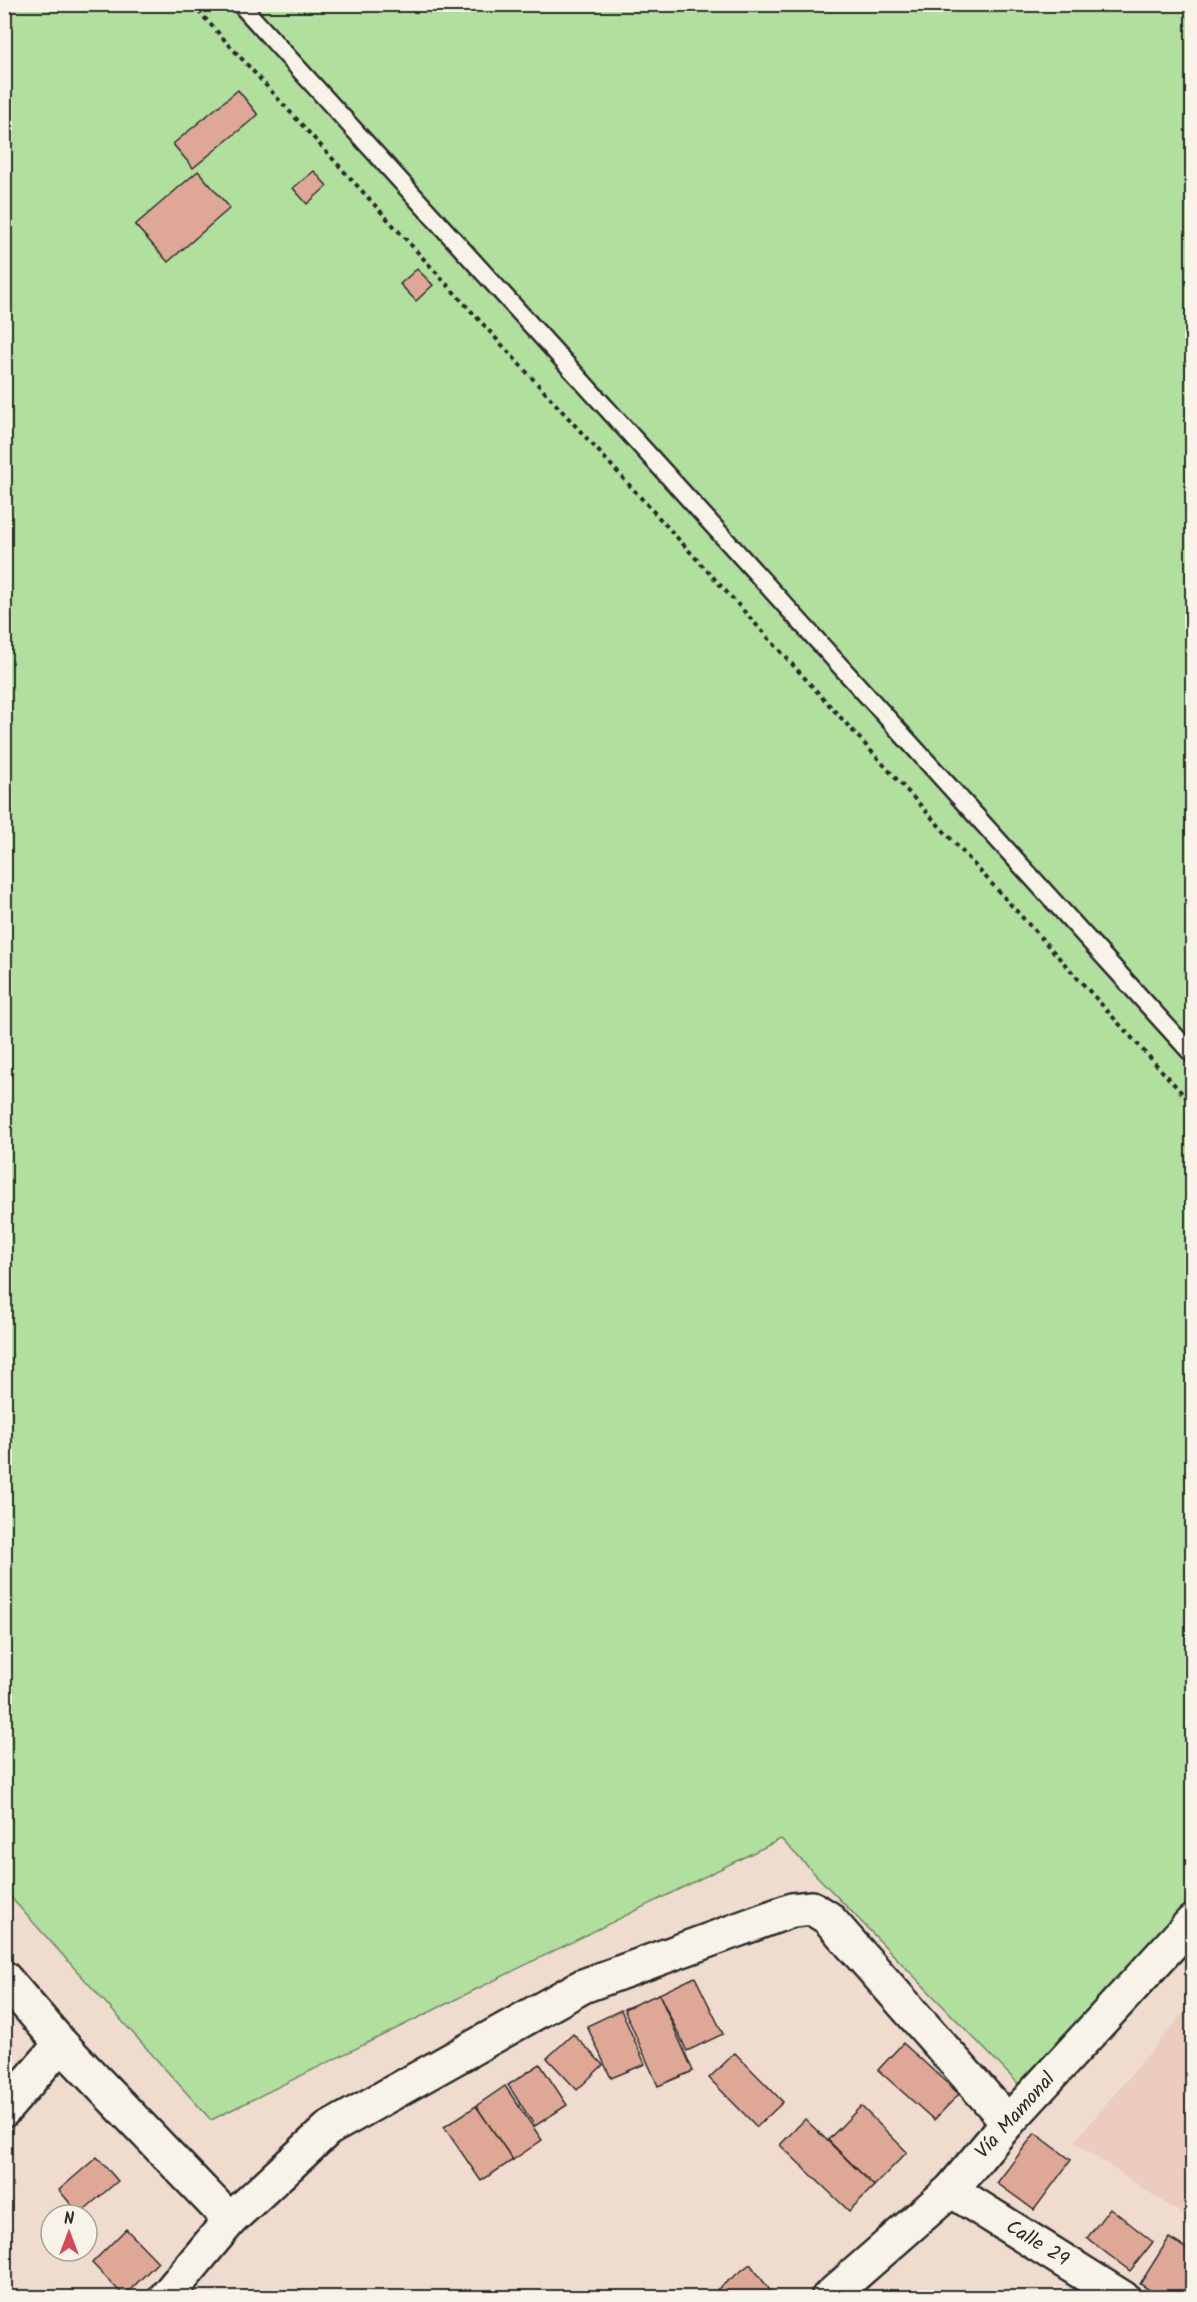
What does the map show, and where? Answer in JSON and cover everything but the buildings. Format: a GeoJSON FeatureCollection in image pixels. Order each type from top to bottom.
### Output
{"type":"FeatureCollection","features":[{"type":"Feature","properties":{"kind":"street"},"geometry":{"type":"LineString","coordinates":[[165,2298],[230,2220],[328,2129],[583,1986],[792,1910],[812,1908],[828,1918],[1008,2122]]}},
{"type":"Feature","properties":{"kind":"street","name":"Vía Mamonal"},"geometry":{"type":"LineString","coordinates":[[828,2298],[951,2190],[1008,2122],[1192,1922]]}},
{"type":"Feature","properties":{"kind":"street"},"geometry":{"type":"LineString","coordinates":[[4,1978],[61,2044],[230,2220]]}},
{"type":"Feature","properties":{"kind":"street"},"geometry":{"type":"LineString","coordinates":[[4,2110],[61,2044]]}},
{"type":"Feature","properties":{"kind":"street","name":"Calle 29"},"geometry":{"type":"LineString","coordinates":[[951,2190],[1123,2298]]}},
{"type":"Feature","properties":{"kind":"lane"},"geometry":{"type":"LineString","coordinates":[[240,4],[1192,1054]]}},
{"type":"Feature","properties":{"kind":"path"},"geometry":{"type":"LineString","coordinates":[[192,4],[1192,1104]]}},
{"type":"Feature","properties":{"kind":"shaded area"},"geometry":{"type":"Polygon","coordinates":[[[1192,2003],[1192,2221],[1074,2142],[1192,2003]]]}},
{"type":"Feature","properties":{"kind":"green space"},"geometry":{"type":"Polygon","coordinates":[[[4,5],[1192,5],[1192,1920],[1032,2098],[781,1839],[211,2120],[5,1891],[4,5]]]}}]}
